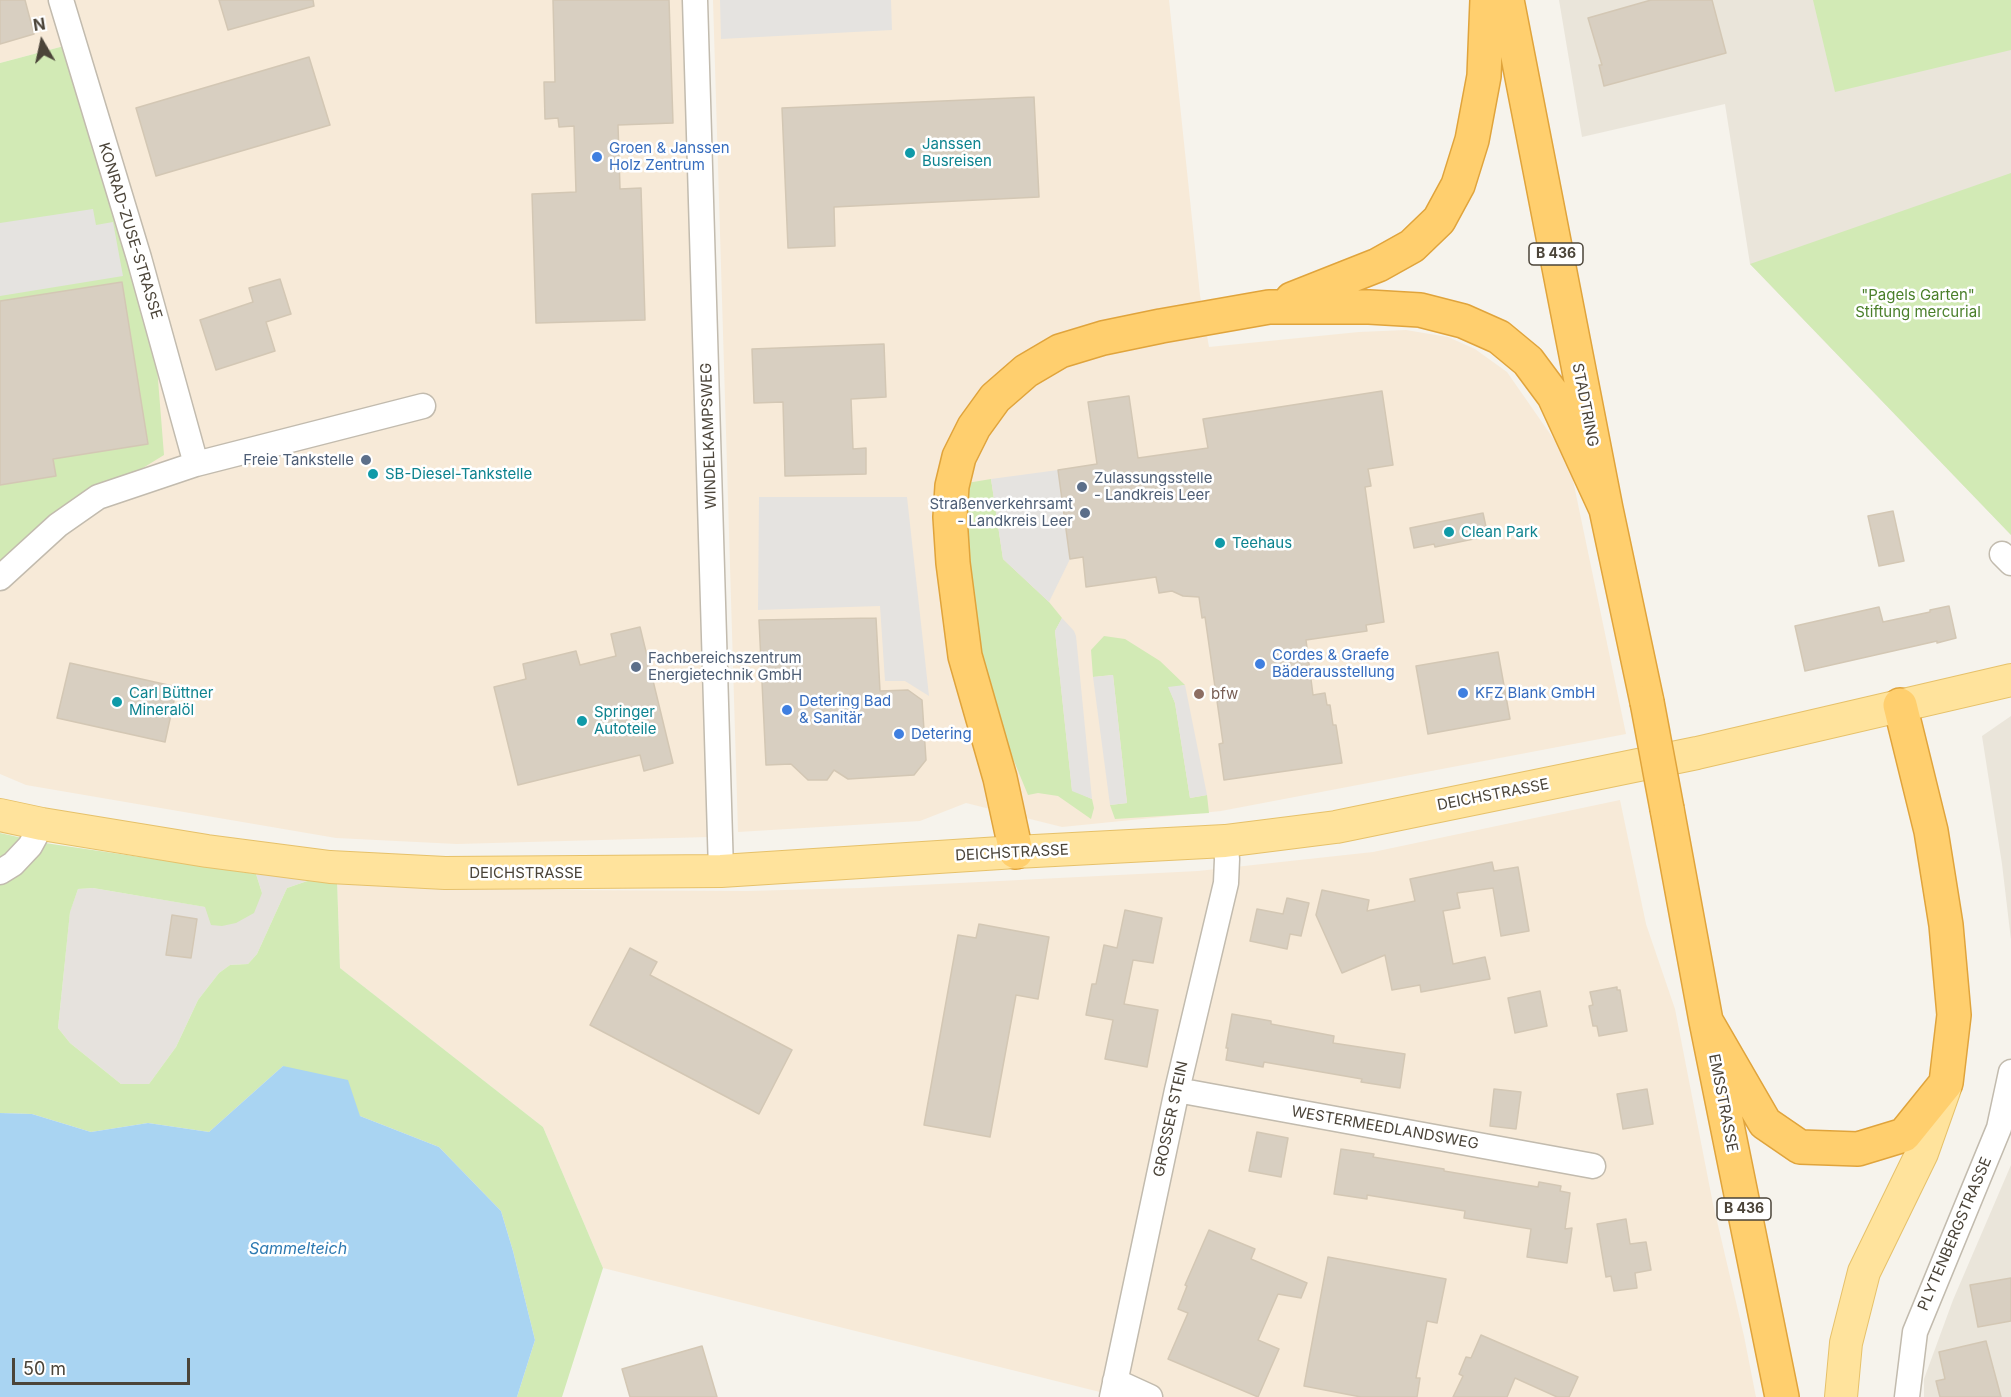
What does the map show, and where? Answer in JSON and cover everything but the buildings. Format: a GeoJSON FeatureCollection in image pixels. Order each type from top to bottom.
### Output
{"type":"FeatureCollection","features":[{"type":"Feature","properties":{"kind":"highway"},"geometry":{"type":"LineString","coordinates":[[1269,307],[1378,265],[1412,246],[1439,220],[1458,185],[1472,140],[1484,76],[1487,0]]}},
{"type":"Feature","properties":{"kind":"highway","name":"STADTRING"},"geometry":{"type":"LineString","coordinates":[[1507,0],[1667,809]]}},
{"type":"Feature","properties":{"kind":"highway"},"geometry":{"type":"LineString","coordinates":[[1016,852],[1000,778],[965,656],[953,563],[950,517],[952,486],[959,457],[974,427],[995,398],[1026,372],[1060,351],[1103,338],[1269,307],[1369,307],[1420,310],[1463,321],[1499,337],[1528,361],[1554,396],[1606,509]]}},
{"type":"Feature","properties":{"kind":"highway"},"geometry":{"type":"LineString","coordinates":[[1706,1021],[1765,1123],[1800,1147],[1858,1149],[1904,1135],[1946,1083],[1954,1015],[1946,925],[1931,831],[1900,705]]}},
{"type":"Feature","properties":{"kind":"highway","name":"EMSSTRASSE"},"geometry":{"type":"LineString","coordinates":[[1667,809],[1706,1021],[1782,1397]]}},
{"type":"Feature","properties":{"kind":"main road","name":"DEICHSTRASSE"},"geometry":{"type":"LineString","coordinates":[[0,815],[207,851],[330,867],[445,873],[721,871],[1016,852],[1225,842],[1336,827],[1697,753],[2011,680]]}},
{"type":"Feature","properties":{"kind":"main road"},"geometry":{"type":"LineString","coordinates":[[1841,1397],[1846,1343],[1864,1272],[1922,1153],[1946,1083]]}},
{"type":"Feature","properties":{"kind":"street","name":"KONRAD-ZUSE-STRASSE"},"geometry":{"type":"LineString","coordinates":[[61,0],[158,324],[195,464]]}},
{"type":"Feature","properties":{"kind":"street","name":"WINDELKAMPSWEG"},"geometry":{"type":"LineString","coordinates":[[695,0],[721,871]]}},
{"type":"Feature","properties":{"kind":"street"},"geometry":{"type":"LineString","coordinates":[[0,578],[58,525],[98,497],[195,464],[423,406]]}},
{"type":"Feature","properties":{"kind":"street"},"geometry":{"type":"LineString","coordinates":[[0,872],[13,864],[30,846],[42,824]]}},
{"type":"Feature","properties":{"kind":"street","name":"GROSSER STEIN"},"geometry":{"type":"LineString","coordinates":[[1113,1389],[1177,1090],[1226,883],[1225,842]]}},
{"type":"Feature","properties":{"kind":"street","name":"PLYTENBERGSTRASSE"},"geometry":{"type":"LineString","coordinates":[[1907,1397],[1915,1332],[1999,1128],[2011,1072]]}},
{"type":"Feature","properties":{"kind":"street","name":"WESTERMEEDLANDSWEG"},"geometry":{"type":"LineString","coordinates":[[1177,1090],[1593,1166]]}},
{"type":"Feature","properties":{"kind":"street"},"geometry":{"type":"LineString","coordinates":[[1113,1389],[1150,1397]]}},
{"type":"Feature","properties":{"kind":"shaded area"},"geometry":{"type":"Polygon","coordinates":[[[0,0],[683,0],[693,382],[709,837],[457,844],[336,838],[26,785],[0,774],[0,573],[64,46],[0,63],[0,0]]]}},
{"type":"Feature","properties":{"kind":"shaded area"},"geometry":{"type":"Polygon","coordinates":[[[713,0],[1169,0],[1200,295],[1209,347],[1359,332],[1406,330],[1448,337],[1475,349],[1507,372],[1569,461],[1626,734],[1221,811],[1062,827],[966,803],[920,821],[738,832],[713,0]]]}},
{"type":"Feature","properties":{"kind":"shaded area"},"geometry":{"type":"Polygon","coordinates":[[[720,0],[891,0],[892,30],[721,39],[720,0]]]}},
{"type":"Feature","properties":{"kind":"shaded area"},"geometry":{"type":"Polygon","coordinates":[[[1559,0],[2011,0],[2011,535],[1750,264],[1725,104],[1582,137],[1559,0]]]}},
{"type":"Feature","properties":{"kind":"shaded area"},"geometry":{"type":"Polygon","coordinates":[[[93,209],[96,225],[113,222],[123,276],[0,296],[0,223],[93,209]]]}},
{"type":"Feature","properties":{"kind":"shaded area"},"geometry":{"type":"Polygon","coordinates":[[[1058,470],[1070,559],[1049,602],[1003,559],[991,479],[1058,470]]]}},
{"type":"Feature","properties":{"kind":"shaded area"},"geometry":{"type":"Polygon","coordinates":[[[759,497],[907,497],[929,696],[905,681],[885,681],[880,606],[758,610],[759,497]]]}},
{"type":"Feature","properties":{"kind":"shaded area"},"geometry":{"type":"Polygon","coordinates":[[[1062,618],[1076,636],[1092,799],[1072,791],[1055,631],[1062,618]]]}},
{"type":"Feature","properties":{"kind":"shaded area"},"geometry":{"type":"Polygon","coordinates":[[[1113,675],[1127,803],[1110,805],[1093,677],[1113,675]]]}},
{"type":"Feature","properties":{"kind":"shaded area"},"geometry":{"type":"Polygon","coordinates":[[[1185,685],[1207,795],[1190,798],[1175,703],[1168,687],[1185,685]]]}},
{"type":"Feature","properties":{"kind":"shaded area"},"geometry":{"type":"Polygon","coordinates":[[[2011,716],[2011,940],[1982,736],[2011,716]]]}},
{"type":"Feature","properties":{"kind":"shaded area"},"geometry":{"type":"Polygon","coordinates":[[[1620,800],[1646,924],[1675,1009],[1713,1204],[1756,1397],[1104,1397],[1104,1393],[603,1268],[543,1127],[340,968],[337,879],[560,890],[747,891],[860,888],[1198,871],[1373,852],[1620,800]]]}},
{"type":"Feature","properties":{"kind":"shaded area"},"geometry":{"type":"Polygon","coordinates":[[[256,874],[316,878],[287,888],[257,954],[248,964],[230,965],[219,973],[198,1000],[176,1047],[149,1084],[121,1084],[70,1043],[58,1028],[70,911],[78,889],[93,888],[206,907],[262,893],[256,874]]]}},
{"type":"Feature","properties":{"kind":"shaded area"},"geometry":{"type":"Polygon","coordinates":[[[2011,1165],[2011,1397],[1924,1397],[1924,1379],[1953,1300],[2011,1165]]]}},
{"type":"Feature","properties":{"kind":"green space"},"geometry":{"type":"Polygon","coordinates":[[[1813,0],[2011,0],[2011,50],[1835,92],[1813,0]]]}},
{"type":"Feature","properties":{"kind":"green space"},"geometry":{"type":"Polygon","coordinates":[[[64,46],[135,282],[157,367],[164,455],[68,514],[0,573],[0,63],[64,46]]]}},
{"type":"Feature","properties":{"kind":"green space","name":"\"Pagels Garten\" Stiftung mercurial"},"geometry":{"type":"Polygon","coordinates":[[[2011,173],[2011,535],[1750,264],[2011,173]]]}},
{"type":"Feature","properties":{"kind":"green space"},"geometry":{"type":"Polygon","coordinates":[[[991,479],[1003,559],[1049,602],[1062,618],[1055,631],[1072,790],[1092,799],[1094,808],[1091,819],[1058,796],[1038,793],[1028,795],[1002,732],[988,687],[961,557],[967,483],[991,479]]]}},
{"type":"Feature","properties":{"kind":"green space"},"geometry":{"type":"Polygon","coordinates":[[[1104,636],[1125,639],[1160,661],[1185,685],[1169,688],[1175,703],[1190,798],[1207,795],[1209,813],[1115,819],[1110,805],[1127,803],[1113,675],[1093,677],[1091,650],[1104,636]]]}},
{"type":"Feature","properties":{"kind":"green space"},"geometry":{"type":"Polygon","coordinates":[[[0,833],[45,843],[256,874],[262,893],[254,913],[236,923],[222,926],[211,925],[205,907],[93,888],[78,889],[70,912],[58,1028],[70,1043],[121,1084],[149,1084],[176,1047],[198,1000],[219,973],[230,965],[248,964],[257,954],[287,888],[316,878],[337,879],[340,968],[543,1127],[603,1268],[562,1397],[517,1397],[535,1340],[501,1211],[439,1147],[360,1116],[283,1066],[209,1132],[148,1123],[91,1132],[32,1114],[0,1113],[0,833]]]}},
{"type":"Feature","properties":{"kind":"water","name":"Sammelteich"},"geometry":{"type":"Polygon","coordinates":[[[283,1066],[348,1080],[360,1116],[439,1147],[501,1211],[535,1340],[517,1397],[0,1397],[0,1113],[32,1114],[91,1132],[148,1123],[209,1132],[283,1066]]]}},
{"type":"Feature","properties":{"kind":"place","name":"Janssen Busreisen"},"geometry":{"type":"Point","coordinates":[910,153]}},
{"type":"Feature","properties":{"kind":"place","name":"Groen & Janssen Holz Zentrum"},"geometry":{"type":"Point","coordinates":[597,157]}},
{"type":"Feature","properties":{"kind":"place","name":"Freie Tankstelle"},"geometry":{"type":"Point","coordinates":[366,460]}},
{"type":"Feature","properties":{"kind":"place","name":"SB-Diesel-Tankstelle"},"geometry":{"type":"Point","coordinates":[373,474]}},
{"type":"Feature","properties":{"kind":"place","name":"Zulassungsstelle - Landkreis Leer"},"geometry":{"type":"Point","coordinates":[1082,487]}},
{"type":"Feature","properties":{"kind":"place","name":"Straßenverkehrsamt - Landkreis Leer"},"geometry":{"type":"Point","coordinates":[1085,513]}},
{"type":"Feature","properties":{"kind":"place","name":"Clean Park"},"geometry":{"type":"Point","coordinates":[1449,532]}},
{"type":"Feature","properties":{"kind":"place","name":"Teehaus"},"geometry":{"type":"Point","coordinates":[1220,543]}},
{"type":"Feature","properties":{"kind":"place","name":"Cordes & Graefe Bäderausstellung"},"geometry":{"type":"Point","coordinates":[1260,664]}},
{"type":"Feature","properties":{"kind":"place","name":"Fachbereichszentrum Energietechnik GmbH"},"geometry":{"type":"Point","coordinates":[636,667]}},
{"type":"Feature","properties":{"kind":"place","name":"KFZ Blank GmbH"},"geometry":{"type":"Point","coordinates":[1463,693]}},
{"type":"Feature","properties":{"kind":"place","name":"bfw"},"geometry":{"type":"Point","coordinates":[1199,694]}},
{"type":"Feature","properties":{"kind":"place","name":"Carl Büttner Mineralöl"},"geometry":{"type":"Point","coordinates":[117,702]}},
{"type":"Feature","properties":{"kind":"place","name":"Detering Bad & Sanitär"},"geometry":{"type":"Point","coordinates":[787,710]}},
{"type":"Feature","properties":{"kind":"place","name":"Springer Autoteile"},"geometry":{"type":"Point","coordinates":[582,721]}},
{"type":"Feature","properties":{"kind":"place","name":"Detering"},"geometry":{"type":"Point","coordinates":[899,734]}}]}
